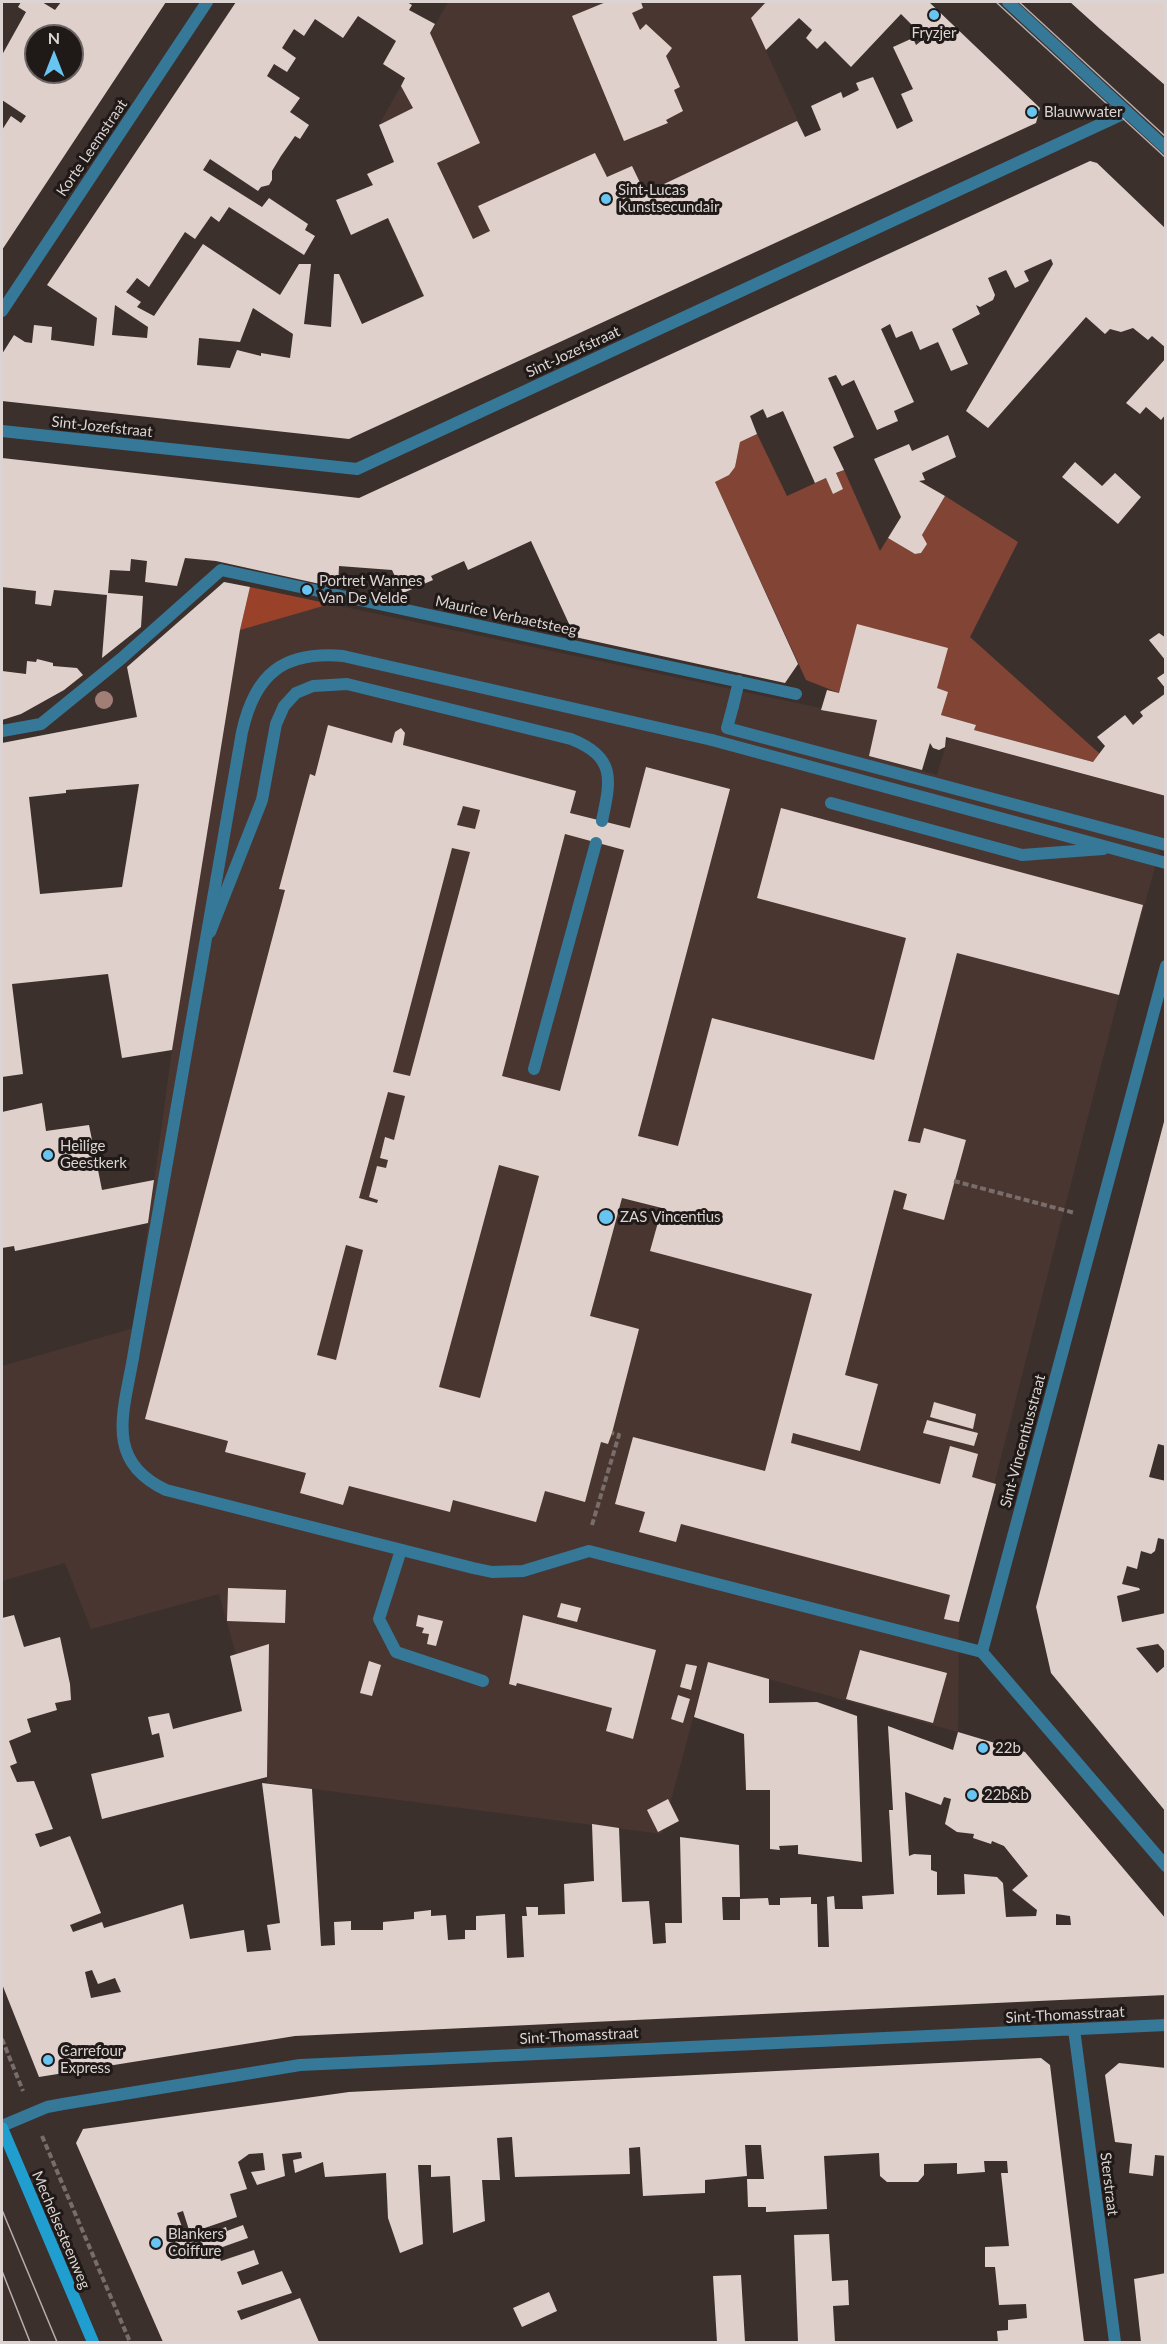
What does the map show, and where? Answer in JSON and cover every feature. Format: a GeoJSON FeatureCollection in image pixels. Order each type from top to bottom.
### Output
{"type":"FeatureCollection","features":[{"type":"Feature","properties":{"kind":"main road","name":"Mechelsesteenweg"},"geometry":{"type":"LineString","coordinates":[[2,2127],[93,2343]]}},
{"type":"Feature","properties":{"kind":"street","name":"Korte Leemstraat"},"geometry":{"type":"LineString","coordinates":[[2,311],[207,2]]}},
{"type":"Feature","properties":{"kind":"street"},"geometry":{"type":"LineString","coordinates":[[1008,2],[1166,148]]}},
{"type":"Feature","properties":{"kind":"street","name":"Sint-Jozefstraat"},"geometry":{"type":"LineString","coordinates":[[2,431],[357,469],[1127,112]]}},
{"type":"Feature","properties":{"kind":"street","name":"Maurice Verbaetsteeg"},"geometry":{"type":"LineString","coordinates":[[2,731],[41,724],[122,658],[221,570],[739,681]]}},
{"type":"Feature","properties":{"kind":"street"},"geometry":{"type":"LineString","coordinates":[[1166,863],[712,740],[343,656],[321,654],[301,657],[281,665],[267,676],[255,692],[247,711],[123,1425],[123,1442],[128,1460],[139,1474],[166,1490],[473,1568],[509,1573],[542,1567],[589,1551],[982,1652],[1166,1866]]}},
{"type":"Feature","properties":{"kind":"street"},"geometry":{"type":"LineString","coordinates":[[796,694],[739,681],[727,728],[1166,844]]}},
{"type":"Feature","properties":{"kind":"street"},"geometry":{"type":"LineString","coordinates":[[207,939],[262,800],[276,724],[284,706],[296,693],[312,686],[327,683],[347,684],[571,739],[588,746],[601,756],[608,771],[609,791],[602,821]]}},
{"type":"Feature","properties":{"kind":"street"},"geometry":{"type":"LineString","coordinates":[[831,803],[1022,855],[1113,848]]}},
{"type":"Feature","properties":{"kind":"street"},"geometry":{"type":"LineString","coordinates":[[534,1069],[596,843]]}},
{"type":"Feature","properties":{"kind":"street","name":"Sint-Vincentiusstraat"},"geometry":{"type":"LineString","coordinates":[[982,1652],[1166,966]]}},
{"type":"Feature","properties":{"kind":"street"},"geometry":{"type":"LineString","coordinates":[[401,1550],[379,1619],[396,1652],[483,1681]]}},
{"type":"Feature","properties":{"kind":"street","name":"Sint-Thomasstraat"},"geometry":{"type":"LineString","coordinates":[[2,2127],[63,2104],[300,2065],[1166,2025]]}},
{"type":"Feature","properties":{"kind":"street","name":"Sterstraat"},"geometry":{"type":"LineString","coordinates":[[1074,2029],[1115,2343]]}},
{"type":"Feature","properties":{"kind":"path"},"geometry":{"type":"LineString","coordinates":[[954,1181],[1098,1220]]}},
{"type":"Feature","properties":{"kind":"path"},"geometry":{"type":"LineString","coordinates":[[589,1551],[590,1532],[619,1435],[612,1433]]}},
{"type":"Feature","properties":{"kind":"path"},"geometry":{"type":"LineString","coordinates":[[2,2039],[130,2343]]}},
{"type":"Feature","properties":{"kind":"shaded area","name":"Sint-Lucas Kunstsecundair"},"geometry":{"type":"Polygon","coordinates":[[[448,2],[766,2],[751,18],[840,213],[362,324],[423,296],[367,174],[394,162],[379,125],[448,2]]]}},
{"type":"Feature","properties":{"kind":"shaded area"},"geometry":{"type":"Polygon","coordinates":[[[757,434],[787,496],[844,470],[880,551],[888,538],[915,554],[921,553],[926,544],[922,535],[945,496],[1018,542],[970,637],[1100,754],[1093,762],[974,730],[975,725],[941,715],[947,692],[937,688],[839,693],[806,680],[715,482],[735,467],[740,442],[757,434]]]}},
{"type":"Feature","properties":{"kind":"shaded area","name":"ZAS Vincentius"},"geometry":{"type":"Polygon","coordinates":[[[250,587],[877,720],[869,756],[937,775],[948,738],[1165,796],[1165,832],[1119,995],[959,1622],[958,1732],[708,1662],[662,1834],[267,1783],[269,1645],[236,1655],[219,1594],[91,1629],[65,1563],[2,1581],[2,1366],[134,1328],[172,1050],[240,630],[250,587]]]}},
{"type":"Feature","properties":{"kind":"shaded area"},"geometry":{"type":"Polygon","coordinates":[[[250,587],[330,604],[240,630],[250,587]]]}},
{"type":"Feature","properties":{"kind":"building"},"geometry":{"type":"Polygon","coordinates":[[[21,2],[42,2],[55,10],[61,2],[166,2],[2,250],[2,130],[11,116],[21,123],[26,116],[2,100],[2,55],[26,12],[18,7],[21,2]]]}},
{"type":"Feature","properties":{"kind":"building"},"geometry":{"type":"Polygon","coordinates":[[[236,2],[407,2],[412,5],[409,10],[435,24],[430,33],[480,143],[437,163],[473,239],[490,231],[478,206],[595,153],[607,177],[632,166],[645,193],[797,121],[805,137],[821,130],[811,106],[841,92],[843,98],[859,90],[856,83],[873,77],[897,129],[913,121],[901,94],[913,89],[893,47],[913,38],[916,45],[925,38],[901,14],[851,67],[825,41],[817,49],[806,38],[812,30],[799,18],[766,50],[751,18],[766,2],[929,2],[1040,108],[1036,123],[349,439],[2,401],[2,354],[14,335],[25,342],[32,343],[34,325],[52,327],[51,340],[94,346],[97,318],[47,285],[236,2]],[[358,16],[343,38],[315,19],[304,36],[294,29],[282,48],[296,58],[287,72],[274,64],[267,76],[300,98],[290,112],[309,125],[300,139],[295,136],[281,156],[272,171],[272,180],[269,185],[261,187],[258,191],[210,159],[203,170],[262,207],[269,198],[308,224],[305,230],[315,236],[304,255],[229,207],[219,222],[211,216],[195,239],[185,232],[149,287],[137,278],[126,292],[141,302],[137,307],[154,316],[203,244],[280,295],[299,264],[311,264],[304,324],[331,327],[334,274],[339,274],[362,324],[424,296],[388,218],[351,235],[336,200],[373,185],[367,174],[394,162],[379,125],[413,108],[401,86],[405,78],[383,64],[396,41],[358,16]],[[115,305],[112,335],[147,338],[148,327],[115,305]],[[253,308],[240,342],[199,338],[197,365],[230,368],[237,350],[261,356],[261,353],[290,358],[293,334],[253,308]]]}},
{"type":"Feature","properties":{"kind":"building"},"geometry":{"type":"Polygon","coordinates":[[[606,2],[641,2],[643,8],[632,13],[640,30],[646,24],[672,48],[666,56],[680,87],[674,90],[683,111],[666,120],[668,123],[624,141],[572,16],[606,2]]]}},
{"type":"Feature","properties":{"kind":"building"},"geometry":{"type":"Polygon","coordinates":[[[1070,2],[1166,2],[1166,86],[1100,29],[1070,2]]]}},
{"type":"Feature","properties":{"kind":"building"},"geometry":{"type":"Polygon","coordinates":[[[1090,161],[1097,163],[1166,229],[1166,348],[1152,336],[1148,340],[1133,328],[1121,332],[1110,329],[1105,334],[1086,317],[988,428],[966,411],[1053,264],[1051,259],[1024,271],[1029,281],[1015,288],[1006,270],[988,278],[995,295],[993,300],[980,307],[976,305],[980,314],[952,329],[968,364],[951,371],[938,342],[920,350],[912,331],[896,338],[890,324],[881,329],[914,402],[894,411],[898,421],[877,430],[854,380],[842,386],[836,375],[828,378],[854,437],[833,447],[844,470],[836,473],[843,489],[833,494],[826,478],[815,483],[783,411],[767,418],[763,409],[750,416],[757,434],[740,442],[735,467],[729,475],[715,482],[798,664],[785,683],[575,637],[531,541],[468,570],[464,561],[431,576],[433,580],[403,593],[392,570],[339,566],[338,588],[216,561],[185,558],[177,586],[145,582],[147,561],[131,559],[130,571],[110,570],[108,593],[143,596],[141,627],[102,658],[107,595],[54,590],[51,606],[35,604],[36,591],[2,587],[2,458],[359,498],[1090,161]]]}},
{"type":"Feature","properties":{"kind":"building"},"geometry":{"type":"Polygon","coordinates":[[[1166,358],[1166,414],[1161,420],[1146,407],[1140,414],[1126,403],[1166,358]]]}},
{"type":"Feature","properties":{"kind":"building"},"geometry":{"type":"Polygon","coordinates":[[[948,435],[956,457],[922,473],[925,480],[919,481],[945,496],[922,535],[927,544],[921,553],[915,554],[888,538],[901,517],[874,459],[909,444],[912,451],[948,435]]]}},
{"type":"Feature","properties":{"kind":"building"},"geometry":{"type":"Polygon","coordinates":[[[1075,462],[1102,486],[1115,473],[1141,497],[1118,524],[1062,477],[1075,462]]]}},
{"type":"Feature","properties":{"kind":"building"},"geometry":{"type":"Polygon","coordinates":[[[224,582],[250,587],[240,630],[172,1050],[122,1058],[108,974],[12,984],[23,1074],[2,1077],[2,743],[137,717],[127,667],[224,582]],[[139,784],[66,790],[66,793],[29,797],[40,894],[122,887],[139,784]]]}},
{"type":"Feature","properties":{"kind":"building"},"geometry":{"type":"Polygon","coordinates":[[[857,624],[948,648],[937,688],[948,692],[941,715],[976,725],[974,730],[1093,762],[1105,746],[1097,737],[1125,715],[1133,725],[1143,716],[1140,712],[1166,693],[1166,796],[946,737],[945,747],[939,750],[933,748],[930,743],[922,770],[869,756],[877,720],[821,710],[827,690],[839,693],[857,624]]]}},
{"type":"Feature","properties":{"kind":"building"},"geometry":{"type":"Polygon","coordinates":[[[1159,633],[1166,638],[1166,661],[1149,640],[1159,633]]]}},
{"type":"Feature","properties":{"kind":"building"},"geometry":{"type":"Polygon","coordinates":[[[37,659],[53,663],[53,666],[77,668],[83,675],[64,690],[21,714],[2,720],[2,671],[26,674],[27,661],[36,662],[37,659]]]}},
{"type":"Feature","properties":{"kind":"building"},"geometry":{"type":"Polygon","coordinates":[[[1166,672],[1166,689],[1157,678],[1166,672]]]}},
{"type":"Feature","properties":{"kind":"building"},"geometry":{"type":"Polygon","coordinates":[[[328,725],[392,743],[395,732],[401,728],[405,733],[403,745],[576,791],[570,813],[630,828],[646,767],[730,789],[638,1136],[678,1146],[712,1018],[874,1060],[906,938],[757,898],[781,808],[1143,905],[1119,995],[957,953],[908,1141],[920,1143],[924,1128],[966,1140],[944,1220],[903,1209],[907,1194],[894,1190],[845,1375],[878,1384],[860,1451],[793,1433],[791,1443],[940,1484],[950,1446],[978,1454],[972,1477],[996,1484],[959,1622],[944,1619],[950,1595],[681,1524],[676,1542],[639,1532],[645,1512],[615,1504],[633,1437],[765,1471],[812,1294],[650,1251],[662,1208],[622,1198],[590,1316],[639,1329],[612,1433],[608,1444],[601,1442],[585,1502],[545,1491],[536,1522],[453,1500],[450,1512],[349,1486],[343,1505],[300,1493],[306,1473],[225,1452],[228,1441],[145,1419],[285,890],[279,889],[310,774],[315,776],[328,725]],[[463,806],[457,825],[475,829],[480,810],[463,806]],[[565,834],[502,1076],[560,1091],[624,850],[565,834]],[[452,848],[393,1072],[410,1076],[470,852],[452,848]],[[388,1092],[359,1198],[377,1203],[378,1200],[369,1197],[377,1166],[386,1168],[388,1160],[380,1158],[385,1137],[394,1140],[405,1096],[388,1092]],[[499,1165],[439,1387],[480,1398],[539,1176],[499,1165]],[[346,1245],[317,1355],[336,1360],[363,1250],[346,1245]]]}},
{"type":"Feature","properties":{"kind":"building","name":"Heilige Geestkerk"},"geometry":{"type":"Polygon","coordinates":[[[42,1103],[46,1131],[89,1125],[102,1190],[154,1180],[148,1223],[15,1251],[14,1246],[2,1248],[2,1112],[42,1103]]]}},
{"type":"Feature","properties":{"kind":"building"},"geometry":{"type":"Polygon","coordinates":[[[1165,1118],[1166,1446],[1158,1444],[1149,1477],[1166,1481],[1166,1540],[1158,1538],[1155,1551],[1151,1554],[1141,1551],[1137,1569],[1127,1566],[1122,1584],[1140,1590],[1117,1596],[1122,1622],[1166,1613],[1166,1653],[1158,1644],[1136,1648],[1157,1673],[1166,1665],[1166,1812],[1051,1673],[1036,1607],[1165,1118]]]}},
{"type":"Feature","properties":{"kind":"building"},"geometry":{"type":"Polygon","coordinates":[[[934,1402],[976,1414],[973,1429],[930,1417],[934,1402]]]}},
{"type":"Feature","properties":{"kind":"building"},"geometry":{"type":"Polygon","coordinates":[[[927,1420],[978,1433],[974,1446],[923,1433],[927,1420]]]}},
{"type":"Feature","properties":{"kind":"building"},"geometry":{"type":"Polygon","coordinates":[[[228,1588],[286,1590],[285,1623],[227,1621],[228,1588]]]}},
{"type":"Feature","properties":{"kind":"building"},"geometry":{"type":"Polygon","coordinates":[[[561,1603],[581,1608],[577,1622],[557,1617],[561,1603]]]}},
{"type":"Feature","properties":{"kind":"building"},"geometry":{"type":"Polygon","coordinates":[[[14,1615],[24,1647],[60,1637],[71,1700],[55,1703],[57,1710],[27,1719],[31,1732],[9,1741],[17,1763],[10,1766],[17,1782],[34,1781],[53,1829],[35,1834],[40,1847],[70,1836],[101,1913],[70,1925],[73,1932],[102,1922],[104,1928],[183,1904],[190,1939],[244,1930],[247,1952],[271,1950],[267,1925],[280,1923],[262,1783],[312,1789],[321,1946],[335,1945],[334,1922],[351,1921],[351,1930],[383,1930],[383,1922],[414,1919],[414,1912],[431,1910],[431,1916],[446,1915],[448,1940],[465,1939],[465,1930],[476,1930],[476,1916],[505,1914],[507,1958],[524,1957],[522,1916],[527,1916],[526,1907],[538,1907],[538,1915],[565,1914],[564,1884],[594,1881],[592,1824],[619,1828],[622,1902],[649,1901],[653,1944],[666,1943],[665,1923],[682,1923],[680,1837],[739,1845],[740,1897],[722,1897],[723,1920],[740,1920],[740,1899],[768,1898],[769,1905],[780,1905],[780,1898],[811,1897],[811,1904],[817,1904],[818,1947],[829,1947],[827,1897],[834,1896],[835,1909],[863,1909],[862,1896],[894,1894],[889,1810],[893,1810],[888,1726],[953,1750],[958,1732],[1025,1752],[1166,1919],[1166,1995],[295,2036],[39,2077],[2,1984],[2,1618],[14,1615]],[[905,1792],[909,1856],[931,1855],[931,1870],[937,1872],[937,1895],[965,1894],[964,1874],[997,1877],[1003,1883],[1006,1917],[1036,1916],[1037,1910],[1012,1890],[1028,1876],[1004,1846],[992,1841],[991,1844],[973,1838],[974,1834],[957,1832],[945,1824],[951,1799],[944,1797],[941,1805],[905,1792]],[[1056,1914],[1056,1925],[1071,1925],[1070,1916],[1056,1914]],[[92,1970],[85,1972],[91,1998],[121,1992],[115,1978],[98,1984],[92,1970]]]}},
{"type":"Feature","properties":{"kind":"building"},"geometry":{"type":"Polygon","coordinates":[[[418,1615],[443,1621],[436,1646],[427,1644],[429,1634],[422,1633],[424,1628],[416,1626],[418,1615]]]}},
{"type":"Feature","properties":{"kind":"building"},"geometry":{"type":"Polygon","coordinates":[[[523,1615],[656,1650],[633,1739],[606,1731],[612,1708],[517,1683],[516,1686],[509,1684],[523,1615]]]}},
{"type":"Feature","properties":{"kind":"building"},"geometry":{"type":"Polygon","coordinates":[[[269,1644],[267,1777],[102,1819],[91,1774],[164,1757],[159,1733],[152,1735],[148,1717],[169,1713],[173,1729],[242,1711],[230,1656],[269,1644]]]}},
{"type":"Feature","properties":{"kind":"building"},"geometry":{"type":"Polygon","coordinates":[[[860,1650],[947,1673],[933,1723],[846,1699],[860,1650]]]}},
{"type":"Feature","properties":{"kind":"building"},"geometry":{"type":"Polygon","coordinates":[[[369,1661],[381,1665],[372,1696],[360,1693],[369,1661]]]}},
{"type":"Feature","properties":{"kind":"building"},"geometry":{"type":"Polygon","coordinates":[[[708,1662],[769,1679],[769,1703],[817,1702],[857,1716],[862,1862],[798,1854],[798,1845],[779,1846],[780,1850],[770,1849],[770,1790],[746,1790],[744,1734],[694,1717],[708,1662]]]}},
{"type":"Feature","properties":{"kind":"building"},"geometry":{"type":"Polygon","coordinates":[[[686,1664],[697,1666],[691,1690],[680,1687],[686,1664]]]}},
{"type":"Feature","properties":{"kind":"building"},"geometry":{"type":"Polygon","coordinates":[[[678,1695],[690,1699],[683,1723],[671,1719],[678,1695]]]}},
{"type":"Feature","properties":{"kind":"building"},"geometry":{"type":"Polygon","coordinates":[[[668,1799],[679,1821],[658,1832],[647,1810],[668,1799]]]}},
{"type":"Feature","properties":{"kind":"building"},"geometry":{"type":"Polygon","coordinates":[[[1041,2058],[1050,2065],[1084,2342],[998,2342],[997,2331],[1008,2330],[1008,2320],[1027,2318],[1026,2304],[999,2305],[995,2267],[985,2267],[985,2247],[1009,2246],[1001,2173],[1008,2173],[1007,2161],[984,2161],[985,2172],[957,2174],[957,2163],[924,2164],[924,2175],[918,2182],[887,2182],[880,2176],[879,2153],[824,2156],[827,2209],[766,2212],[766,2207],[748,2207],[747,2179],[764,2179],[761,2145],[745,2145],[747,2176],[705,2180],[705,2193],[643,2196],[640,2147],[629,2148],[630,2174],[515,2177],[512,2137],[497,2138],[500,2180],[482,2180],[485,2221],[453,2233],[450,2176],[431,2177],[431,2165],[418,2165],[423,2244],[400,2253],[388,2218],[386,2173],[325,2177],[323,2162],[295,2173],[293,2160],[302,2158],[301,2152],[282,2154],[285,2176],[257,2185],[251,2172],[265,2170],[263,2153],[249,2154],[238,2162],[247,2189],[230,2194],[237,2217],[190,2233],[183,2211],[177,2213],[187,2241],[226,2227],[227,2231],[243,2225],[248,2238],[217,2249],[221,2261],[254,2250],[259,2264],[237,2272],[242,2285],[282,2271],[292,2293],[237,2311],[241,2320],[300,2298],[319,2342],[163,2342],[76,2143],[83,2129],[349,2092],[1041,2058]]]}},
{"type":"Feature","properties":{"kind":"building"},"geometry":{"type":"Polygon","coordinates":[[[1119,2063],[1166,2068],[1166,2156],[1155,2155],[1153,2176],[1129,2173],[1132,2144],[1115,2142],[1105,2075],[1119,2063]]]}},
{"type":"Feature","properties":{"kind":"building"},"geometry":{"type":"Polygon","coordinates":[[[829,2234],[832,2281],[848,2280],[849,2305],[833,2306],[835,2342],[798,2342],[794,2235],[829,2234]]]}},
{"type":"Feature","properties":{"kind":"building"},"geometry":{"type":"Polygon","coordinates":[[[1166,2273],[1166,2342],[1141,2342],[1134,2279],[1166,2273]]]}},
{"type":"Feature","properties":{"kind":"building"},"geometry":{"type":"Polygon","coordinates":[[[741,2275],[745,2342],[717,2342],[713,2276],[741,2275]]]}},
{"type":"Feature","properties":{"kind":"building"},"geometry":{"type":"Polygon","coordinates":[[[549,2292],[557,2311],[522,2327],[513,2308],[549,2292]]]}},
{"type":"Feature","properties":{"kind":"tram line"},"geometry":{"type":"LineString","coordinates":[[996,2],[1166,158]]}},
{"type":"Feature","properties":{"kind":"tram line"},"geometry":{"type":"LineString","coordinates":[[1019,2],[1166,137]]}},
{"type":"Feature","properties":{"kind":"tram line"},"geometry":{"type":"LineString","coordinates":[[2,2210],[57,2342]]}},
{"type":"Feature","properties":{"kind":"tram line"},"geometry":{"type":"LineString","coordinates":[[2,2271],[30,2342]]}},
{"type":"Feature","properties":{"kind":"place","name":"Fryzjer"},"geometry":{"type":"Point","coordinates":[934,15]}},
{"type":"Feature","properties":{"kind":"place","name":"Blauwwater"},"geometry":{"type":"Point","coordinates":[1032,112]}},
{"type":"Feature","properties":{"kind":"place","name":"Sint-Lucas Kunstsecundair"},"geometry":{"type":"Point","coordinates":[606,199]}},
{"type":"Feature","properties":{"kind":"place","name":"Portret Wannes Van De Velde"},"geometry":{"type":"Point","coordinates":[307,590]}},
{"type":"Feature","properties":{"kind":"place","name":"Heilige Geestkerk"},"geometry":{"type":"Point","coordinates":[48,1155]}},
{"type":"Feature","properties":{"kind":"place","name":"ZAS Vincentius"},"geometry":{"type":"Point","coordinates":[606,1217]}},
{"type":"Feature","properties":{"kind":"place","name":"22b"},"geometry":{"type":"Point","coordinates":[983,1748]}},
{"type":"Feature","properties":{"kind":"place","name":"22b&b"},"geometry":{"type":"Point","coordinates":[972,1795]}},
{"type":"Feature","properties":{"kind":"place","name":"Carrefour Express"},"geometry":{"type":"Point","coordinates":[48,2060]}},
{"type":"Feature","properties":{"kind":"place","name":"Blankers Coiffure"},"geometry":{"type":"Point","coordinates":[156,2243]}}]}
